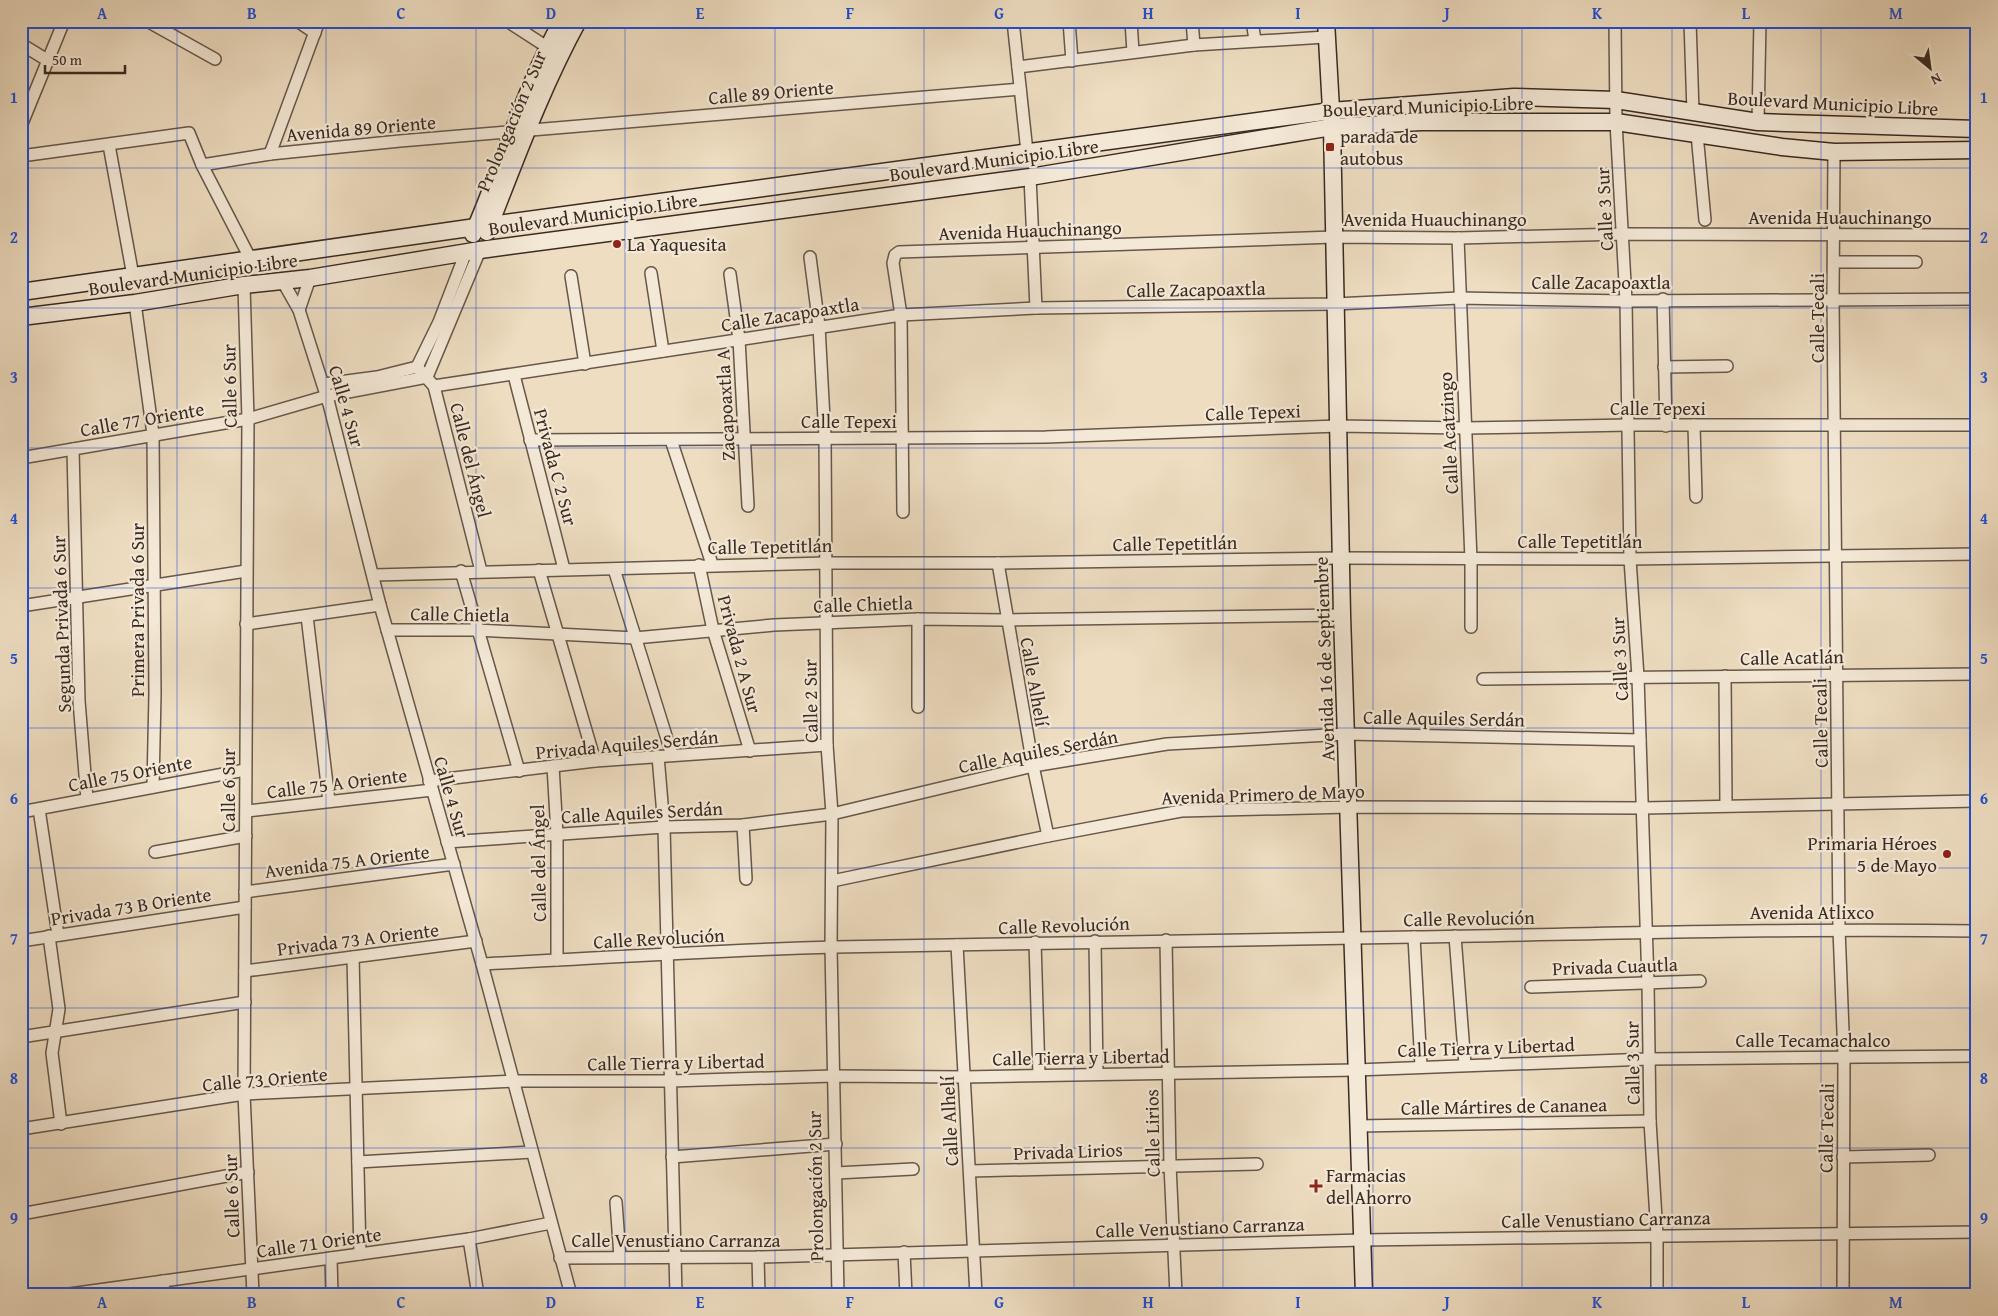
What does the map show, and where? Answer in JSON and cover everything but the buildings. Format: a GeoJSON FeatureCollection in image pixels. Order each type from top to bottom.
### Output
{"type":"FeatureCollection","features":[{"type":"Feature","properties":{"kind":"main road","name":"Prolongación 2 Sur"},"geometry":{"type":"LineString","coordinates":[[473,251],[518,132],[547,47],[562,21]]}},
{"type":"Feature","properties":{"kind":"main road","name":"Prolongación 2 Sur"},"geometry":{"type":"LineString","coordinates":[[518,132],[578,21]]}},
{"type":"Feature","properties":{"kind":"main road","name":"Avenida 16 de Septiembre"},"geometry":{"type":"LineString","coordinates":[[1326,29],[1331,119],[1342,615],[1364,1295]]}},
{"type":"Feature","properties":{"kind":"main road","name":"Boulevard Municipio Libre"},"geometry":{"type":"LineString","coordinates":[[21,292],[250,258],[1027,152],[1514,97],[1616,100],[1758,122],[1977,130]]}},
{"type":"Feature","properties":{"kind":"main road","name":"Boulevard Municipio Libre"},"geometry":{"type":"LineString","coordinates":[[21,317],[135,303],[244,285],[283,282],[473,251],[1030,177],[1331,119],[1421,122],[1616,122],[1782,147],[1834,152],[1977,150]]}},
{"type":"Feature","properties":{"kind":"street"},"geometry":{"type":"LineString","coordinates":[[21,126],[64,21]]}},
{"type":"Feature","properties":{"kind":"street"},"geometry":{"type":"LineString","coordinates":[[147,21],[215,59]]}},
{"type":"Feature","properties":{"kind":"street"},"geometry":{"type":"LineString","coordinates":[[297,21],[315,33]]}},
{"type":"Feature","properties":{"kind":"street"},"geometry":{"type":"LineString","coordinates":[[270,154],[319,21]]}},
{"type":"Feature","properties":{"kind":"street"},"geometry":{"type":"LineString","coordinates":[[507,21],[547,47]]}},
{"type":"Feature","properties":{"kind":"street"},"geometry":{"type":"LineString","coordinates":[[1013,21],[1027,152]]}},
{"type":"Feature","properties":{"kind":"street"},"geometry":{"type":"LineString","coordinates":[[1068,21],[1072,61]]}},
{"type":"Feature","properties":{"kind":"street"},"geometry":{"type":"LineString","coordinates":[[1131,21],[1133,52]]}},
{"type":"Feature","properties":{"kind":"street"},"geometry":{"type":"LineString","coordinates":[[1192,21],[1194,45]]}},
{"type":"Feature","properties":{"kind":"street"},"geometry":{"type":"LineString","coordinates":[[1252,21],[1255,40]]}},
{"type":"Feature","properties":{"kind":"street","name":"Calle 3 Sur"},"geometry":{"type":"LineString","coordinates":[[1615,21],[1616,122],[1626,301],[1630,558],[1638,677],[1648,982],[1650,1121],[1657,1295]]}},
{"type":"Feature","properties":{"kind":"street"},"geometry":{"type":"LineString","coordinates":[[1690,21],[1693,112]]}},
{"type":"Feature","properties":{"kind":"street"},"geometry":{"type":"LineString","coordinates":[[1758,122],[1760,21]]}},
{"type":"Feature","properties":{"kind":"street"},"geometry":{"type":"LineString","coordinates":[[1018,67],[1194,45],[1255,40],[1326,29]]}},
{"type":"Feature","properties":{"kind":"street"},"geometry":{"type":"LineString","coordinates":[[21,44],[47,60]]}},
{"type":"Feature","properties":{"kind":"street","name":"Calle 89 Oriente"},"geometry":{"type":"LineString","coordinates":[[518,132],[1020,89]]}},
{"type":"Feature","properties":{"kind":"street","name":"Avenida 89 Oriente"},"geometry":{"type":"LineString","coordinates":[[202,165],[270,154],[518,132]]}},
{"type":"Feature","properties":{"kind":"street"},"geometry":{"type":"LineString","coordinates":[[21,156],[189,133],[202,165],[250,258]]}},
{"type":"Feature","properties":{"kind":"street"},"geometry":{"type":"LineString","coordinates":[[1697,134],[1705,220]]}},
{"type":"Feature","properties":{"kind":"street"},"geometry":{"type":"LineString","coordinates":[[110,145],[133,276]]}},
{"type":"Feature","properties":{"kind":"street","name":"Calle Tecali"},"geometry":{"type":"LineString","coordinates":[[1834,152],[1835,236],[1833,298],[1836,425],[1835,556],[1839,929],[1844,1057],[1843,1295]]}},
{"type":"Feature","properties":{"kind":"street"},"geometry":{"type":"LineString","coordinates":[[1030,177],[1036,308]]}},
{"type":"Feature","properties":{"kind":"street","name":"Avenida Huauchinango"},"geometry":{"type":"LineString","coordinates":[[901,315],[893,263],[895,255],[904,251],[1034,248],[1334,236],[1458,238],[1623,234],[1977,235]]}},
{"type":"Feature","properties":{"kind":"street","name":"Calle Acatzingo"},"geometry":{"type":"LineString","coordinates":[[1458,238],[1471,560],[1471,627]]}},
{"type":"Feature","properties":{"kind":"street","name":"Prolongación 2 Sur"},"geometry":{"type":"LineString","coordinates":[[417,367],[473,251]]}},
{"type":"Feature","properties":{"kind":"street","name":"Prolongación 2 Sur"},"geometry":{"type":"LineString","coordinates":[[430,382],[473,251]]}},
{"type":"Feature","properties":{"kind":"street","name":"Calle 2 Sur"},"geometry":{"type":"LineString","coordinates":[[810,257],[819,326],[825,438],[828,744],[832,814],[831,947],[833,1076]]}},
{"type":"Feature","properties":{"kind":"street"},"geometry":{"type":"LineString","coordinates":[[1834,262],[1916,262]]}},
{"type":"Feature","properties":{"kind":"street"},"geometry":{"type":"LineString","coordinates":[[651,273],[663,351]]}},
{"type":"Feature","properties":{"kind":"street","name":"Zacapoaxtla A"},"geometry":{"type":"LineString","coordinates":[[730,274],[739,339],[748,506]]}},
{"type":"Feature","properties":{"kind":"street"},"geometry":{"type":"LineString","coordinates":[[571,276],[586,364]]}},
{"type":"Feature","properties":{"kind":"street"},"geometry":{"type":"LineString","coordinates":[[299,310],[310,278]]}},
{"type":"Feature","properties":{"kind":"street","name":"Calle 4 Sur"},"geometry":{"type":"LineString","coordinates":[[283,282],[299,310],[324,384],[374,575],[380,605],[476,941],[570,1295]]}},
{"type":"Feature","properties":{"kind":"street","name":"Calle 6 Sur"},"geometry":{"type":"LineString","coordinates":[[244,285],[248,418],[244,1094],[253,1295]]}},
{"type":"Feature","properties":{"kind":"street","name":"Calle Zacapoaxtla"},"geometry":{"type":"LineString","coordinates":[[327,396],[430,382],[514,375],[819,326],[901,315],[1036,308],[1336,304],[1459,298],[1626,301],[1833,298],[1977,299]]}},
{"type":"Feature","properties":{"kind":"street"},"geometry":{"type":"LineString","coordinates":[[1663,299],[1666,426]]}},
{"type":"Feature","properties":{"kind":"street","name":"Primera Privada 6 Sur"},"geometry":{"type":"LineString","coordinates":[[135,303],[153,434],[153,786]]}},
{"type":"Feature","properties":{"kind":"street"},"geometry":{"type":"LineString","coordinates":[[901,315],[902,512]]}},
{"type":"Feature","properties":{"kind":"street"},"geometry":{"type":"LineString","coordinates":[[1664,367],[1727,366]]}},
{"type":"Feature","properties":{"kind":"street"},"geometry":{"type":"LineString","coordinates":[[324,384],[377,377],[417,367],[430,382]]}},
{"type":"Feature","properties":{"kind":"street","name":"Privada C 2 Sur"},"geometry":{"type":"LineString","coordinates":[[514,375],[564,569]]}},
{"type":"Feature","properties":{"kind":"street","name":"Calle del Ángel"},"geometry":{"type":"LineString","coordinates":[[430,382],[481,571]]}},
{"type":"Feature","properties":{"kind":"street","name":"Calle 77 Oriente"},"geometry":{"type":"LineString","coordinates":[[21,458],[248,418],[327,396]]}},
{"type":"Feature","properties":{"kind":"street","name":"Calle Tepexi"},"geometry":{"type":"LineString","coordinates":[[530,440],[1046,437],[1338,426],[1465,428],[1629,425],[1977,425]]}},
{"type":"Feature","properties":{"kind":"street"},"geometry":{"type":"LineString","coordinates":[[1694,425],[1696,497]]}},
{"type":"Feature","properties":{"kind":"street"},"geometry":{"type":"LineString","coordinates":[[671,440],[712,564]]}},
{"type":"Feature","properties":{"kind":"street","name":"Segunda Privada 6 Sur"},"geometry":{"type":"LineString","coordinates":[[73,449],[79,700],[87,799]]}},
{"type":"Feature","properties":{"kind":"street","name":"Calle Tepetitlán"},"geometry":{"type":"LineString","coordinates":[[374,575],[614,569],[712,564],[998,563],[1341,558],[1471,560],[1977,554]]}},
{"type":"Feature","properties":{"kind":"street","name":"Calle Alhelí"},"geometry":{"type":"LineString","coordinates":[[998,563],[1006,620],[1048,836]]}},
{"type":"Feature","properties":{"kind":"street","name":"Privada 2 A Sur"},"geometry":{"type":"LineString","coordinates":[[699,565],[713,630],[750,752]]}},
{"type":"Feature","properties":{"kind":"street"},"geometry":{"type":"LineString","coordinates":[[614,569],[672,755]]}},
{"type":"Feature","properties":{"kind":"street"},"geometry":{"type":"LineString","coordinates":[[539,570],[595,761]]}},
{"type":"Feature","properties":{"kind":"street"},"geometry":{"type":"LineString","coordinates":[[21,606],[246,571]]}},
{"type":"Feature","properties":{"kind":"street"},"geometry":{"type":"LineString","coordinates":[[461,572],[519,771]]}},
{"type":"Feature","properties":{"kind":"street"},"geometry":{"type":"LineString","coordinates":[[246,624],[380,605]]}},
{"type":"Feature","properties":{"kind":"street","name":"Calle Chietla"},"geometry":{"type":"LineString","coordinates":[[387,630],[477,630],[635,638],[827,622],[918,619],[1006,620],[1342,615]]}},
{"type":"Feature","properties":{"kind":"street"},"geometry":{"type":"LineString","coordinates":[[307,616],[329,801]]}},
{"type":"Feature","properties":{"kind":"street"},"geometry":{"type":"LineString","coordinates":[[918,619],[918,707]]}},
{"type":"Feature","properties":{"kind":"street","name":"Calle Acatlán"},"geometry":{"type":"LineString","coordinates":[[1483,678],[1977,674]]}},
{"type":"Feature","properties":{"kind":"street"},"geometry":{"type":"LineString","coordinates":[[1725,676],[1726,804]]}},
{"type":"Feature","properties":{"kind":"street","name":"Calle Aquiles Serdán"},"geometry":{"type":"LineString","coordinates":[[447,842],[664,827],[743,824],[832,814],[1033,766],[1167,744],[1346,734],[1640,740]]}},
{"type":"Feature","properties":{"kind":"street","name":"Privada Aquiles Serdán"},"geometry":{"type":"LineString","coordinates":[[431,786],[519,771],[595,761],[672,755],[750,752],[828,744]]}},
{"type":"Feature","properties":{"kind":"street"},"geometry":{"type":"LineString","coordinates":[[658,756],[664,827],[676,1295]]}},
{"type":"Feature","properties":{"kind":"street","name":"Calle del Ángel"},"geometry":{"type":"LineString","coordinates":[[553,766],[557,834],[557,960]]}},
{"type":"Feature","properties":{"kind":"street","name":"Calle 75 Oriente"},"geometry":{"type":"LineString","coordinates":[[21,812],[245,770]]}},
{"type":"Feature","properties":{"kind":"street","name":"Calle 75 A Oriente"},"geometry":{"type":"LineString","coordinates":[[247,811],[431,786]]}},
{"type":"Feature","properties":{"kind":"street","name":"Avenida Primero de Mayo"},"geometry":{"type":"LineString","coordinates":[[832,881],[1048,836],[1181,811],[1349,807],[1642,808],[1726,804],[1977,801]]}},
{"type":"Feature","properties":{"kind":"street"},"geometry":{"type":"LineString","coordinates":[[39,809],[54,935],[59,1009],[52,1053],[60,1124]]}},
{"type":"Feature","properties":{"kind":"street"},"geometry":{"type":"LineString","coordinates":[[743,824],[746,879]]}},
{"type":"Feature","properties":{"kind":"street"},"geometry":{"type":"LineString","coordinates":[[155,852],[246,836]]}},
{"type":"Feature","properties":{"kind":"street","name":"Avenida 75 A Oriente"},"geometry":{"type":"LineString","coordinates":[[246,892],[454,864]]}},
{"type":"Feature","properties":{"kind":"street","name":"Privada 73 B Oriente"},"geometry":{"type":"LineString","coordinates":[[21,941],[246,907]]}},
{"type":"Feature","properties":{"kind":"street","name":"Avenida Atlixco"},"geometry":{"type":"LineString","coordinates":[[1646,931],[1839,929],[1977,931]]}},
{"type":"Feature","properties":{"kind":"street","name":"Calle Revolución"},"geometry":{"type":"LineString","coordinates":[[482,964],[831,947],[1095,941],[1414,938],[1646,931]]}},
{"type":"Feature","properties":{"kind":"street"},"geometry":{"type":"LineString","coordinates":[[1455,936],[1465,1065]]}},
{"type":"Feature","properties":{"kind":"street"},"geometry":{"type":"LineString","coordinates":[[1414,938],[1421,1066]]}},
{"type":"Feature","properties":{"kind":"street","name":"Calle Lirios"},"geometry":{"type":"LineString","coordinates":[[1166,940],[1170,1165],[1176,1295]]}},
{"type":"Feature","properties":{"kind":"street","name":"Privada 73 A Oriente"},"geometry":{"type":"LineString","coordinates":[[245,971],[476,941]]}},
{"type":"Feature","properties":{"kind":"street"},"geometry":{"type":"LineString","coordinates":[[1095,941],[1097,1074]]}},
{"type":"Feature","properties":{"kind":"street"},"geometry":{"type":"LineString","coordinates":[[1035,942],[1039,1075]]}},
{"type":"Feature","properties":{"kind":"street","name":"Calle Alhelí"},"geometry":{"type":"LineString","coordinates":[[957,945],[976,1295]]}},
{"type":"Feature","properties":{"kind":"street"},"geometry":{"type":"LineString","coordinates":[[353,957],[360,1254]]}},
{"type":"Feature","properties":{"kind":"street","name":"Privada Cuautla"},"geometry":{"type":"LineString","coordinates":[[1531,987],[1700,981]]}},
{"type":"Feature","properties":{"kind":"street"},"geometry":{"type":"LineString","coordinates":[[21,1038],[245,1002]]}},
{"type":"Feature","properties":{"kind":"street","name":"Calle Tecamachalco"},"geometry":{"type":"LineString","coordinates":[[1649,1059],[1977,1056]]}},
{"type":"Feature","properties":{"kind":"street","name":"Calle Tierra y Libertad"},"geometry":{"type":"LineString","coordinates":[[514,1081],[670,1081],[833,1076],[964,1077],[1356,1070],[1421,1066],[1649,1059]]}},
{"type":"Feature","properties":{"kind":"street","name":"Prolongación 2 Sur"},"geometry":{"type":"LineString","coordinates":[[833,1076],[838,1295]]}},
{"type":"Feature","properties":{"kind":"street","name":"Calle 73 Oriente"},"geometry":{"type":"LineString","coordinates":[[21,1130],[244,1094],[514,1081]]}},
{"type":"Feature","properties":{"kind":"street","name":"Calle Mártires de Cananea"},"geometry":{"type":"LineString","coordinates":[[1358,1126],[1650,1121]]}},
{"type":"Feature","properties":{"kind":"street"},"geometry":{"type":"LineString","coordinates":[[672,1157],[836,1144]]}},
{"type":"Feature","properties":{"kind":"street"},"geometry":{"type":"LineString","coordinates":[[358,1162],[532,1152]]}},
{"type":"Feature","properties":{"kind":"street"},"geometry":{"type":"LineString","coordinates":[[1843,1157],[1929,1155]]}},
{"type":"Feature","properties":{"kind":"street","name":"Privada Lirios"},"geometry":{"type":"LineString","coordinates":[[970,1171],[1257,1164]]}},
{"type":"Feature","properties":{"kind":"street"},"geometry":{"type":"LineString","coordinates":[[836,1174],[912,1169]]}},
{"type":"Feature","properties":{"kind":"street"},"geometry":{"type":"LineString","coordinates":[[21,1214],[248,1172]]}},
{"type":"Feature","properties":{"kind":"street"},"geometry":{"type":"LineString","coordinates":[[616,1202],[620,1257]]}},
{"type":"Feature","properties":{"kind":"street","name":"Calle 71 Oriente"},"geometry":{"type":"LineString","coordinates":[[62,1295],[469,1239],[551,1223]]}},
{"type":"Feature","properties":{"kind":"street","name":"Calle Venustiano Carranza"},"geometry":{"type":"LineString","coordinates":[[560,1258],[758,1257],[1362,1240],[1977,1232]]}},
{"type":"Feature","properties":{"kind":"street"},"geometry":{"type":"LineString","coordinates":[[469,1239],[478,1295]]}},
{"type":"Feature","properties":{"kind":"street"},"geometry":{"type":"LineString","coordinates":[[904,1252],[906,1295]]}},
{"type":"Feature","properties":{"kind":"street"},"geometry":{"type":"LineString","coordinates":[[758,1257],[760,1295]]}},
{"type":"Feature","properties":{"kind":"street"},"geometry":{"type":"LineString","coordinates":[[331,1258],[332,1295]]}},
{"type":"Feature","properties":{"kind":"street"},"geometry":{"type":"LineString","coordinates":[[162,1281],[164,1295]]}},
{"type":"Feature","properties":{"kind":"place","name":"parada de autobus"},"geometry":{"type":"Point","coordinates":[1330,147]}},
{"type":"Feature","properties":{"kind":"place","name":"La Yaquesita"},"geometry":{"type":"Point","coordinates":[617,244]}},
{"type":"Feature","properties":{"kind":"place","name":"Primaria Héroes 5 de Mayo"},"geometry":{"type":"Point","coordinates":[1947,854]}},
{"type":"Feature","properties":{"kind":"place","name":"Farmacias del Ahorro"},"geometry":{"type":"Point","coordinates":[1316,1186]}}]}
